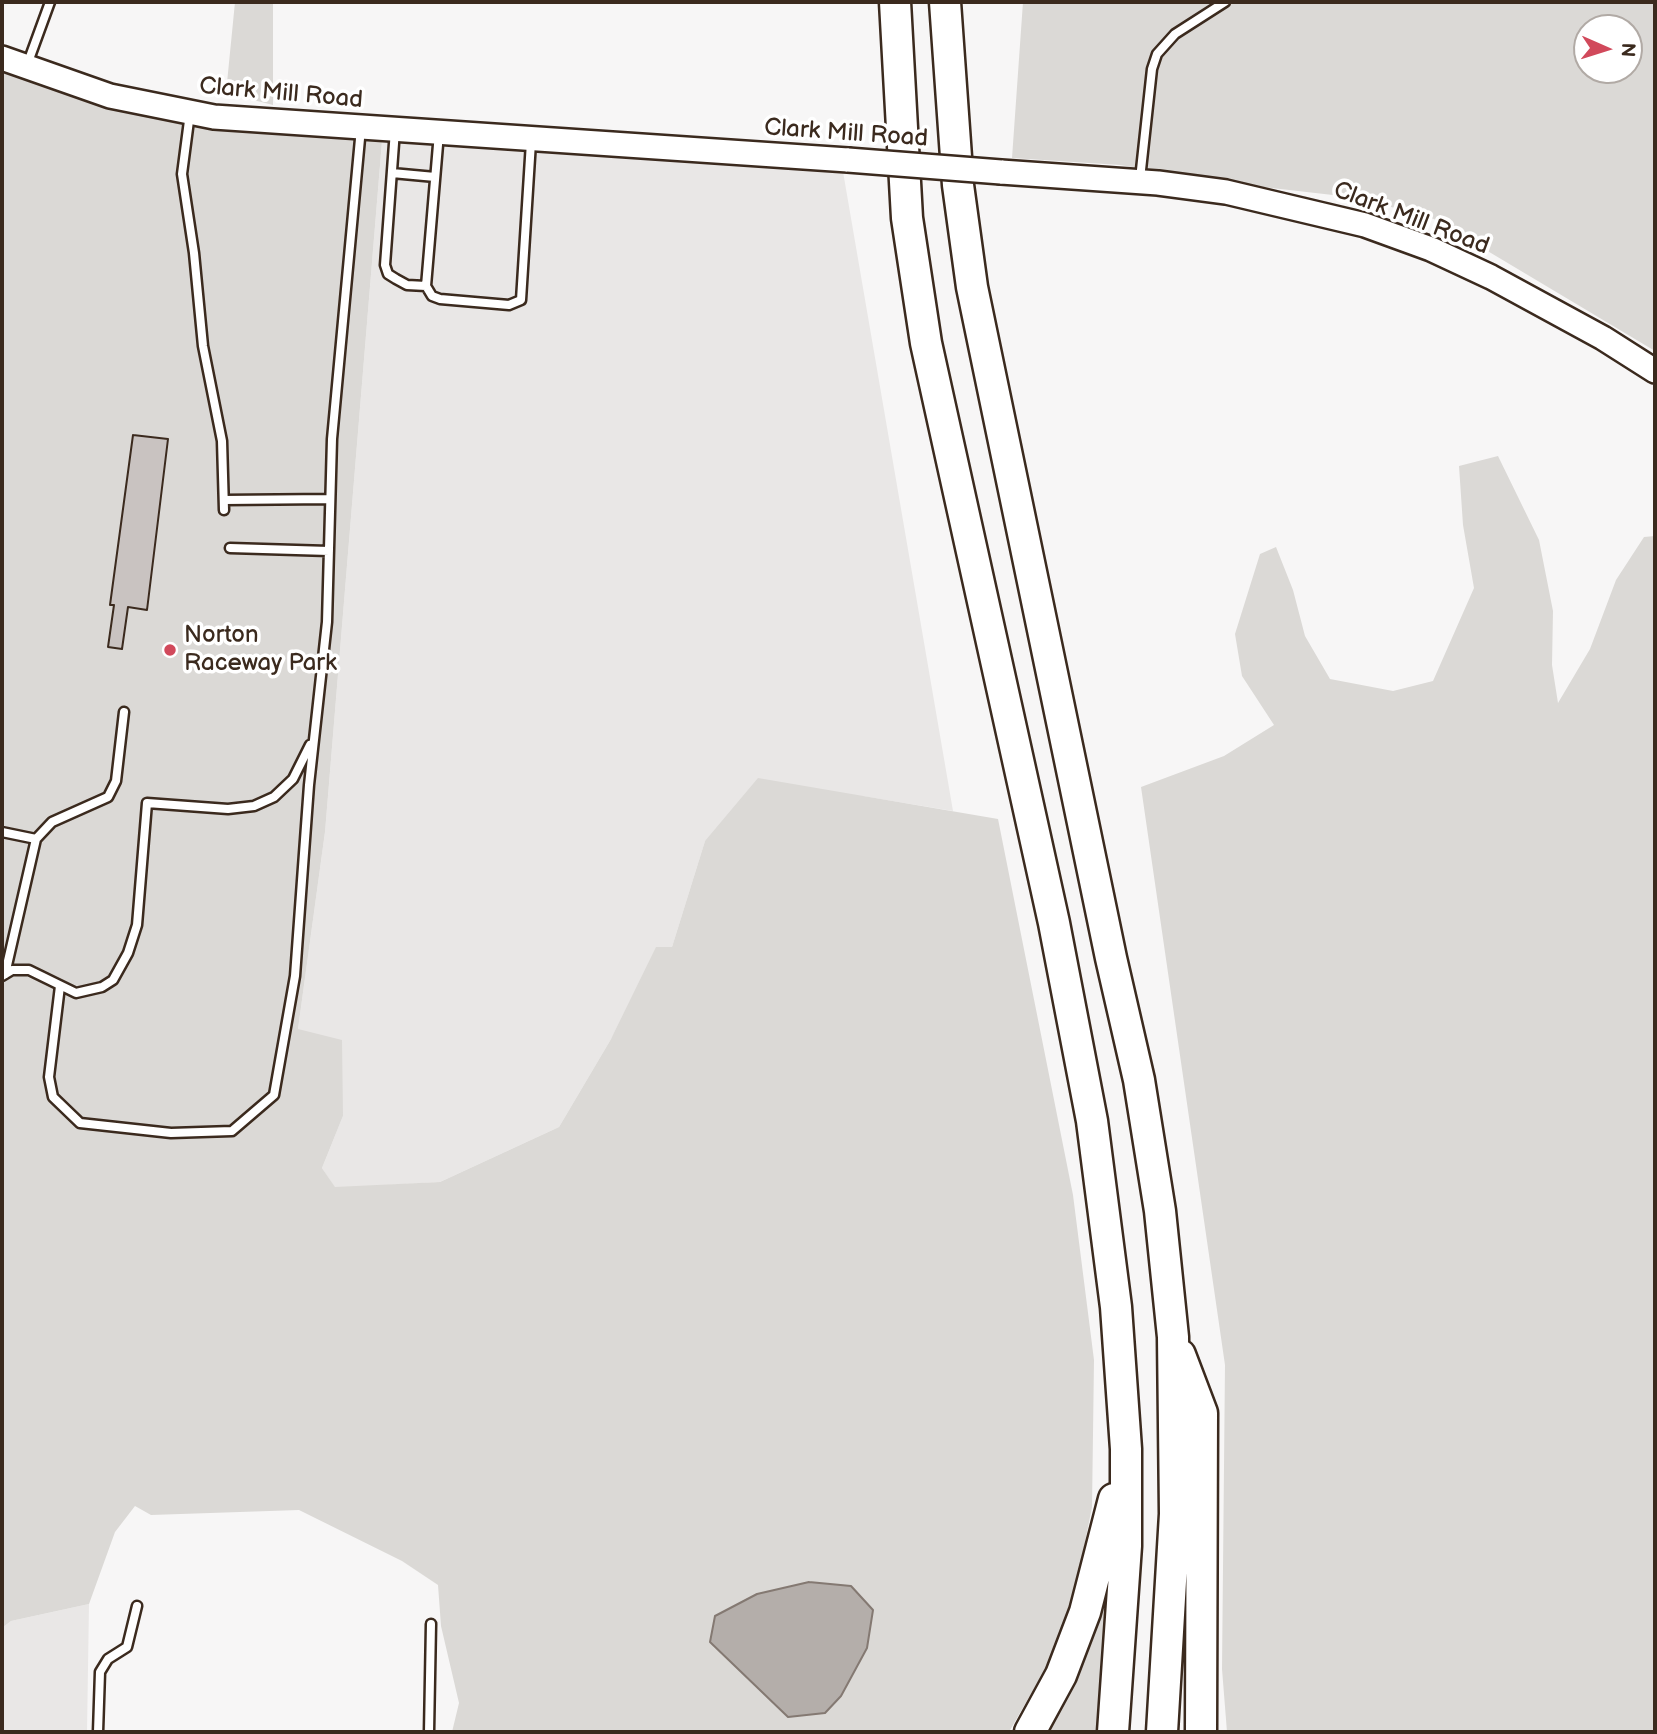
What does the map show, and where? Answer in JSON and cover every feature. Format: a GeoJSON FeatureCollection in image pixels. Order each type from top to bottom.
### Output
{"type":"FeatureCollection","features":[{"type":"Feature","properties":{"kind":"highway"},"geometry":{"type":"LineString","coordinates":[[895,2],[907,218],[926,343],[1054,923],[1092,1121],[1116,1307],[1125,1419],[1126,1546],[1113,1732]]}},
{"type":"Feature","properties":{"kind":"highway"},"geometry":{"type":"LineString","coordinates":[[945,2],[958,185],[972,287],[1111,958],[1139,1080],[1160,1211],[1173,1337],[1175,1514],[1162,1732]]}},
{"type":"Feature","properties":{"kind":"highway"},"geometry":{"type":"LineString","coordinates":[[1173,1337],[1202,1413],[1201,1732]]}},
{"type":"Feature","properties":{"kind":"highway"},"geometry":{"type":"LineString","coordinates":[[1030,1732],[1061,1675],[1085,1612],[1117,1486],[1125,1419]]}},
{"type":"Feature","properties":{"kind":"street","name":"Clark Mill Road"},"geometry":{"type":"LineString","coordinates":[[2,58],[110,96],[190,113],[250,121],[848,160],[1140,182],[1226,192],[1313,210],[1431,249],[1536,301],[1655,371]]}},
{"type":"Feature","properties":{"kind":"lane"},"geometry":{"type":"LineString","coordinates":[[26,68],[50,2]]}},
{"type":"Feature","properties":{"kind":"lane"},"geometry":{"type":"LineString","coordinates":[[1140,182],[1152,69],[1157,54],[1175,34],[1225,2]]}},
{"type":"Feature","properties":{"kind":"lane"},"geometry":{"type":"LineString","coordinates":[[190,113],[182,174],[194,253],[203,346],[222,441],[224,510]]}},
{"type":"Feature","properties":{"kind":"lane"},"geometry":{"type":"LineString","coordinates":[[60,986],[49,1077],[53,1097],[80,1123],[171,1133],[232,1131],[274,1095],[295,976],[327,622],[332,439],[361,128]]}},
{"type":"Feature","properties":{"kind":"lane"},"geometry":{"type":"LineString","coordinates":[[395,130],[385,265],[388,274],[407,285],[426,286]]}},
{"type":"Feature","properties":{"kind":"lane"},"geometry":{"type":"LineString","coordinates":[[439,133],[426,286],[432,296],[440,299],[509,305],[521,300],[531,139]]}},
{"type":"Feature","properties":{"kind":"lane"},"geometry":{"type":"LineString","coordinates":[[392,173],[435,177]]}},
{"type":"Feature","properties":{"kind":"lane"},"geometry":{"type":"LineString","coordinates":[[225,499],[330,499]]}},
{"type":"Feature","properties":{"kind":"lane"},"geometry":{"type":"LineString","coordinates":[[230,548],[329,551]]}},
{"type":"Feature","properties":{"kind":"lane"},"geometry":{"type":"LineString","coordinates":[[3,975],[36,839],[52,822],[108,797],[116,781],[124,712]]}},
{"type":"Feature","properties":{"kind":"lane"},"geometry":{"type":"LineString","coordinates":[[3,975],[12,970],[29,970],[76,993],[102,987],[113,980],[128,953],[141,893],[146,803],[228,809],[254,806],[274,797],[293,779],[305,761],[315,733]]}},
{"type":"Feature","properties":{"kind":"lane"},"geometry":{"type":"LineString","coordinates":[[2,832],[36,839]]}},
{"type":"Feature","properties":{"kind":"lane"},"geometry":{"type":"LineString","coordinates":[[98,1732],[100,1671],[108,1659],[127,1647],[137,1606]]}},
{"type":"Feature","properties":{"kind":"lane"},"geometry":{"type":"LineString","coordinates":[[429,1732],[431,1624]]}},
{"type":"Feature","properties":{"kind":"shaded area"},"geometry":{"type":"Polygon","coordinates":[[[235,2],[273,2],[273,105],[226,93],[235,2]]]}},
{"type":"Feature","properties":{"kind":"shaded area"},"geometry":{"type":"Polygon","coordinates":[[[1023,2],[1655,2],[1655,351],[1434,219],[1359,198],[1228,183],[1120,165],[1012,158],[1023,2]]]}},
{"type":"Feature","properties":{"kind":"shaded area"},"geometry":{"type":"Polygon","coordinates":[[[2,58],[91,91],[383,129],[325,832],[298,1029],[342,1040],[343,1116],[322,1168],[335,1187],[440,1182],[559,1127],[611,1039],[656,947],[672,947],[705,841],[758,778],[998,819],[1073,1195],[1094,1360],[1092,1507],[1076,1587],[1052,1657],[1009,1732],[452,1732],[459,1703],[441,1626],[438,1585],[402,1561],[299,1510],[151,1515],[135,1506],[115,1532],[89,1604],[11,1621],[2,1628],[2,58]]]}},
{"type":"Feature","properties":{"kind":"shaded area"},"geometry":{"type":"Polygon","coordinates":[[[383,129],[841,160],[953,811],[862,796],[705,841],[672,947],[611,1039],[559,1127],[440,1182],[335,1188],[322,1168],[343,1116],[298,1029],[325,832],[383,129]]]}},
{"type":"Feature","properties":{"kind":"shaded area"},"geometry":{"type":"Polygon","coordinates":[[[1498,456],[1539,540],[1553,611],[1552,665],[1558,703],[1590,649],[1616,580],[1644,537],[1655,536],[1655,1732],[1227,1732],[1222,1669],[1225,1365],[1141,787],[1224,756],[1274,725],[1242,676],[1235,634],[1260,554],[1276,547],[1293,590],[1305,636],[1330,679],[1393,691],[1433,681],[1474,588],[1463,525],[1459,466],[1498,456]]]}},
{"type":"Feature","properties":{"kind":"shaded area"},"geometry":{"type":"Polygon","coordinates":[[[1111,1573],[1097,1732],[1047,1732],[1057,1717],[1111,1573]]]}},
{"type":"Feature","properties":{"kind":"shaded area"},"geometry":{"type":"Polygon","coordinates":[[[809,1582],[851,1586],[873,1610],[867,1648],[841,1696],[825,1713],[788,1717],[710,1642],[715,1616],[757,1594],[809,1582]]]}},
{"type":"Feature","properties":{"kind":"shaded area"},"geometry":{"type":"Polygon","coordinates":[[[89,1604],[87,1732],[2,1732],[2,1628],[11,1621],[89,1604]]]}},
{"type":"Feature","properties":{"kind":"building"},"geometry":{"type":"Polygon","coordinates":[[[133,435],[168,439],[147,610],[128,607],[122,649],[108,647],[114,605],[110,605],[133,435]]]}},
{"type":"Feature","properties":{"kind":"place","name":"Norton Raceway Park"},"geometry":{"type":"Point","coordinates":[170,650]}}]}
